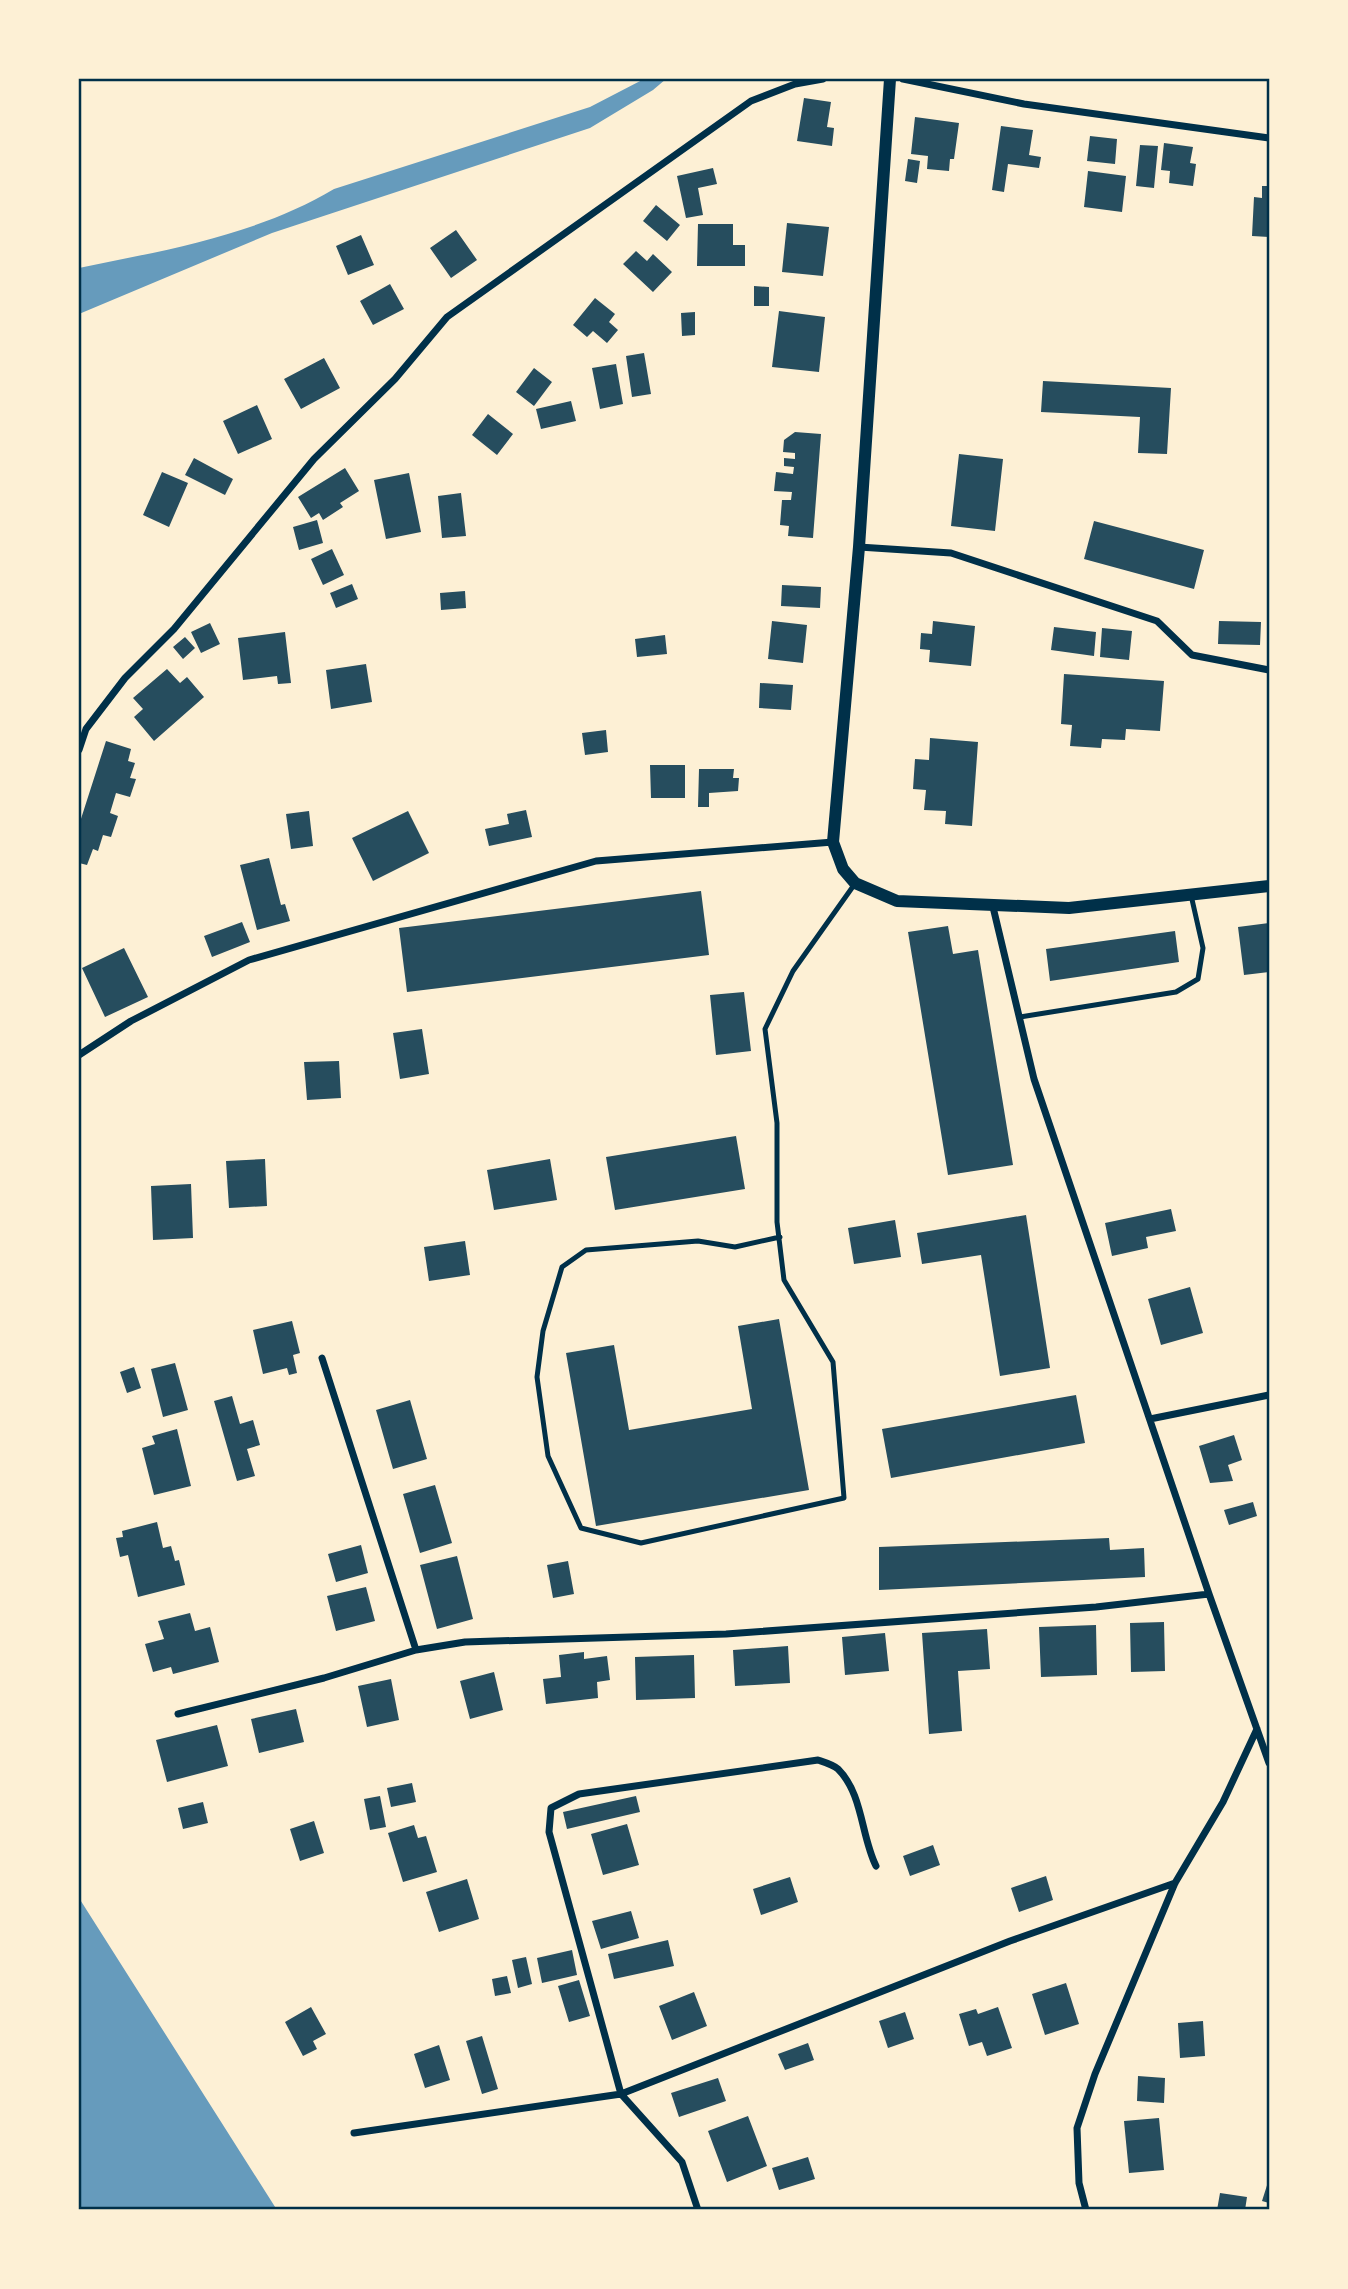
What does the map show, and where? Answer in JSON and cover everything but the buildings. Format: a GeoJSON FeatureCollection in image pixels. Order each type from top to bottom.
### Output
{"type":"FeatureCollection","features":[{"type":"Feature","properties":{"kind":"street"},"geometry":{"type":"LineString","coordinates":[[79,750],[86,729],[125,678],[174,629],[314,459],[395,379],[447,317],[751,101],[795,84],[823,79]]}},
{"type":"Feature","properties":{"kind":"street"},"geometry":{"type":"LineString","coordinates":[[890,79],[859,547],[833,842],[843,869],[855,883],[897,901],[993,906],[1069,908],[1269,886]]}},
{"type":"Feature","properties":{"kind":"street"},"geometry":{"type":"LineString","coordinates":[[903,79],[1024,104],[1269,138]]}},
{"type":"Feature","properties":{"kind":"street"},"geometry":{"type":"LineString","coordinates":[[859,547],[951,553],[1157,621],[1192,655],[1269,670]]}},
{"type":"Feature","properties":{"kind":"street"},"geometry":{"type":"LineString","coordinates":[[79,1055],[131,1021],[249,960],[596,861],[833,842]]}},
{"type":"Feature","properties":{"kind":"street"},"geometry":{"type":"LineString","coordinates":[[993,906],[1034,1079],[1269,1763]]}},
{"type":"Feature","properties":{"kind":"street"},"geometry":{"type":"LineString","coordinates":[[322,1358],[416,1650]]}},
{"type":"Feature","properties":{"kind":"street"},"geometry":{"type":"LineString","coordinates":[[1150,1419],[1269,1395]]}},
{"type":"Feature","properties":{"kind":"street"},"geometry":{"type":"LineString","coordinates":[[178,1714],[324,1678],[416,1650],[465,1642],[740,1633],[1096,1607],[1209,1594]]}},
{"type":"Feature","properties":{"kind":"street"},"geometry":{"type":"LineString","coordinates":[[1086,2210],[1079,2183],[1077,2128],[1094,2074],[1175,1883],[1223,1802],[1257,1728]]}},
{"type":"Feature","properties":{"kind":"street"},"geometry":{"type":"LineString","coordinates":[[698,2210],[682,2162],[621,2094],[548,1832],[551,1808],[579,1794],[818,1760],[838,1768],[857,1802],[867,1849],[876,1866]]}},
{"type":"Feature","properties":{"kind":"street"},"geometry":{"type":"LineString","coordinates":[[354,2133],[621,2094],[1010,1941],[1175,1883]]}},
{"type":"Feature","properties":{"kind":"lane"},"geometry":{"type":"LineString","coordinates":[[780,1237],[735,1247],[698,1241],[586,1250],[562,1267],[543,1331],[537,1377],[548,1456],[581,1528],[641,1543],[844,1498],[834,1362],[783,1280],[780,1237],[777,1222],[777,1123],[765,1029],[793,971],[855,883]]}},
{"type":"Feature","properties":{"kind":"lane"},"geometry":{"type":"LineString","coordinates":[[1020,1017],[1175,992],[1198,979],[1203,948],[1191,895]]}},
{"type":"Feature","properties":{"kind":"water"},"geometry":{"type":"Polygon","coordinates":[[[644,79],[666,79],[653,90],[590,128],[272,233],[79,314],[79,268],[178,247],[242,229],[305,205],[334,189],[590,107],[644,79]]]}},
{"type":"Feature","properties":{"kind":"water"},"geometry":{"type":"Polygon","coordinates":[[[79,1898],[277,2210],[79,2210],[79,1898]]]}}]}
